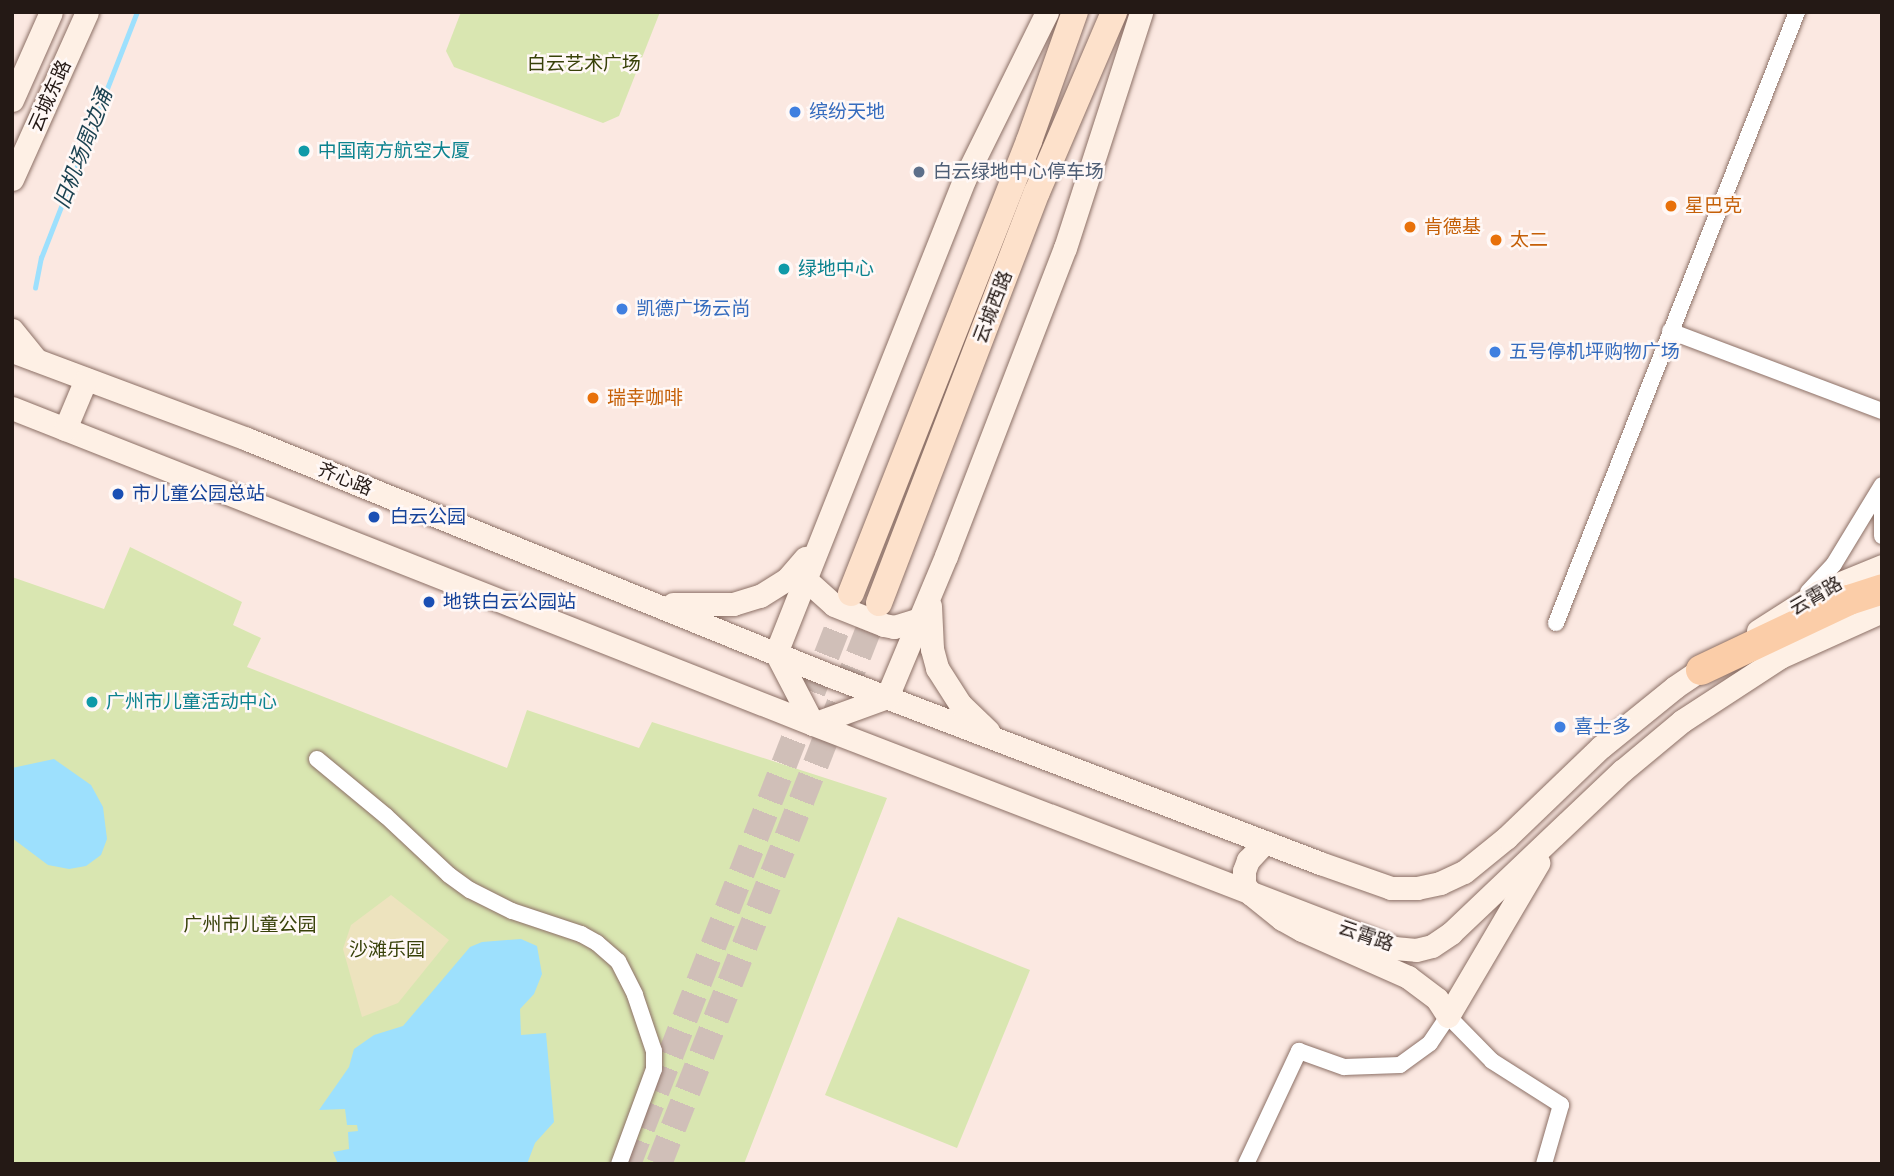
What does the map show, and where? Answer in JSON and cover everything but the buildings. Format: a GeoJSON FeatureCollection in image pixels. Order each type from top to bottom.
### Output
{"type":"FeatureCollection","features":[{"type":"Feature","properties":{"kind":"highway"},"geometry":{"type":"LineString","coordinates":[[1701,670],[1849,600],[1882,589]]}},
{"type":"Feature","properties":{"kind":"main road","name":"云城东路"},"geometry":{"type":"LineString","coordinates":[[12,100],[51,12]]}},
{"type":"Feature","properties":{"kind":"main road","name":"云城东路"},"geometry":{"type":"LineString","coordinates":[[15,166],[87,12]]}},
{"type":"Feature","properties":{"kind":"main road"},"geometry":{"type":"LineString","coordinates":[[813,724],[776,653],[964,180],[1047,12]]}},
{"type":"Feature","properties":{"kind":"main road","name":"云城西路"},"geometry":{"type":"LineString","coordinates":[[851,593],[1030,141],[1075,12]]}},
{"type":"Feature","properties":{"kind":"main road","name":"云城西路"},"geometry":{"type":"LineString","coordinates":[[879,603],[1037,192],[1114,12]]}},
{"type":"Feature","properties":{"kind":"main road"},"geometry":{"type":"LineString","coordinates":[[12,408],[813,724],[887,697],[1070,236],[1141,12]]}},
{"type":"Feature","properties":{"kind":"main road"},"geometry":{"type":"LineString","coordinates":[[12,330],[36,360]]}},
{"type":"Feature","properties":{"kind":"main road","name":"齐心路"},"geometry":{"type":"LineString","coordinates":[[12,351],[247,439],[831,676]]}},
{"type":"Feature","properties":{"kind":"main road"},"geometry":{"type":"LineString","coordinates":[[65,429],[86,379]]}},
{"type":"Feature","properties":{"kind":"main road"},"geometry":{"type":"LineString","coordinates":[[652,603],[705,606],[760,596],[787,579],[818,542]]}},
{"type":"Feature","properties":{"kind":"main road","name":"云霄路"},"geometry":{"type":"LineString","coordinates":[[831,676],[1391,888],[1417,888],[1440,883],[1487,855],[1601,747],[1701,670],[1819,592],[1882,566]]}},
{"type":"Feature","properties":{"kind":"main road"},"geometry":{"type":"LineString","coordinates":[[804,578],[834,605],[884,625],[894,626],[920,619]]}},
{"type":"Feature","properties":{"kind":"main road"},"geometry":{"type":"LineString","coordinates":[[930,594],[932,649],[948,687],[991,734],[1025,749]]}},
{"type":"Feature","properties":{"kind":"main road","name":"云霄路"},"geometry":{"type":"LineString","coordinates":[[813,724],[1394,948],[1416,950],[1432,946],[1451,933],[1622,771],[1682,721],[1780,657],[1882,611]]}},
{"type":"Feature","properties":{"kind":"main road"},"geometry":{"type":"LineString","coordinates":[[1265,842],[1248,860],[1244,871],[1244,884],[1251,894],[1282,919],[1302,930],[1408,977],[1437,999],[1448,1016],[1552,840]]}},
{"type":"Feature","properties":{"kind":"street"},"geometry":{"type":"LineString","coordinates":[[1556,623],[1797,12]]}},
{"type":"Feature","properties":{"kind":"street"},"geometry":{"type":"LineString","coordinates":[[1670,331],[1882,411]]}},
{"type":"Feature","properties":{"kind":"street"},"geometry":{"type":"LineString","coordinates":[[1754,634],[1827,573],[1882,485]]}},
{"type":"Feature","properties":{"kind":"street"},"geometry":{"type":"LineString","coordinates":[[1882,504],[1882,537]]}},
{"type":"Feature","properties":{"kind":"street"},"geometry":{"type":"LineString","coordinates":[[317,759],[459,883],[512,911],[580,934],[597,943],[618,961],[635,995],[654,1051],[654,1069],[619,1164]]}},
{"type":"Feature","properties":{"kind":"street"},"geometry":{"type":"LineString","coordinates":[[1247,1164],[1299,1051],[1344,1067],[1400,1065],[1430,1043],[1448,1016],[1492,1061],[1561,1105],[1544,1164]]}},
{"type":"Feature","properties":{"kind":"green space","name":"白云艺术广场"},"geometry":{"type":"Polygon","coordinates":[[[461,12],[660,12],[619,116],[603,123],[454,67],[446,51],[461,12]]]}},
{"type":"Feature","properties":{"kind":"green space","name":"广州市儿童公园"},"geometry":{"type":"Polygon","coordinates":[[[130,547],[242,602],[233,625],[261,638],[247,667],[507,768],[527,710],[639,748],[652,722],[887,798],[744,1164],[12,1164],[12,577],[104,609],[130,547]]]}},
{"type":"Feature","properties":{"kind":"green space"},"geometry":{"type":"Polygon","coordinates":[[[898,917],[1030,970],[957,1148],[825,1095],[898,917]]]}},
{"type":"Feature","properties":{"kind":"sand","name":"沙滩乐园"},"geometry":{"type":"Polygon","coordinates":[[[391,895],[449,940],[398,1003],[362,1017],[343,949],[351,925],[391,895]]]}},
{"type":"Feature","properties":{"kind":"water"},"geometry":{"type":"Polygon","coordinates":[[[54,759],[91,785],[103,807],[107,839],[101,855],[86,866],[69,869],[48,865],[12,838],[12,768],[54,759]]]}},
{"type":"Feature","properties":{"kind":"water"},"geometry":{"type":"Polygon","coordinates":[[[521,939],[537,946],[542,974],[534,994],[520,1009],[521,1035],[546,1033],[554,1122],[535,1143],[527,1164],[338,1164],[333,1152],[349,1149],[348,1132],[358,1131],[357,1125],[347,1125],[345,1109],[319,1110],[349,1067],[354,1049],[374,1035],[403,1026],[470,947],[482,942],[521,939]]]}},
{"type":"Feature","properties":{"kind":"waterway","name":"旧机场周边涌"},"geometry":{"type":"LineString","coordinates":[[35,288],[41,258],[137,12]]}},
{"type":"Feature","properties":{"kind":"tunnel"},"geometry":{"type":"LineString","coordinates":[[628,1164],[851,593]]}},
{"type":"Feature","properties":{"kind":"tunnel"},"geometry":{"type":"LineString","coordinates":[[659,1164],[879,603]]}},
{"type":"Feature","properties":{"kind":"place","name":"缤纷天地"},"geometry":{"type":"Point","coordinates":[795,112]}},
{"type":"Feature","properties":{"kind":"place","name":"中国南方航空大厦"},"geometry":{"type":"Point","coordinates":[304,151]}},
{"type":"Feature","properties":{"kind":"place","name":"白云绿地中心停车场"},"geometry":{"type":"Point","coordinates":[919,172]}},
{"type":"Feature","properties":{"kind":"place","name":"星巴克"},"geometry":{"type":"Point","coordinates":[1671,206]}},
{"type":"Feature","properties":{"kind":"place","name":"肯德基"},"geometry":{"type":"Point","coordinates":[1410,227]}},
{"type":"Feature","properties":{"kind":"place","name":"太二"},"geometry":{"type":"Point","coordinates":[1496,240]}},
{"type":"Feature","properties":{"kind":"place","name":"绿地中心"},"geometry":{"type":"Point","coordinates":[784,269]}},
{"type":"Feature","properties":{"kind":"place","name":"凯德广场云尚"},"geometry":{"type":"Point","coordinates":[622,309]}},
{"type":"Feature","properties":{"kind":"place","name":"五号停机坪购物广场"},"geometry":{"type":"Point","coordinates":[1495,352]}},
{"type":"Feature","properties":{"kind":"place","name":"瑞幸咖啡"},"geometry":{"type":"Point","coordinates":[593,398]}},
{"type":"Feature","properties":{"kind":"place","name":"市儿童公园总站"},"geometry":{"type":"Point","coordinates":[118,494]}},
{"type":"Feature","properties":{"kind":"place","name":"白云公园"},"geometry":{"type":"Point","coordinates":[374,517]}},
{"type":"Feature","properties":{"kind":"place","name":"地铁白云公园站"},"geometry":{"type":"Point","coordinates":[429,602]}},
{"type":"Feature","properties":{"kind":"place","name":"广州市儿童活动中心"},"geometry":{"type":"Point","coordinates":[92,702]}},
{"type":"Feature","properties":{"kind":"place","name":"喜士多"},"geometry":{"type":"Point","coordinates":[1560,727]}}]}
